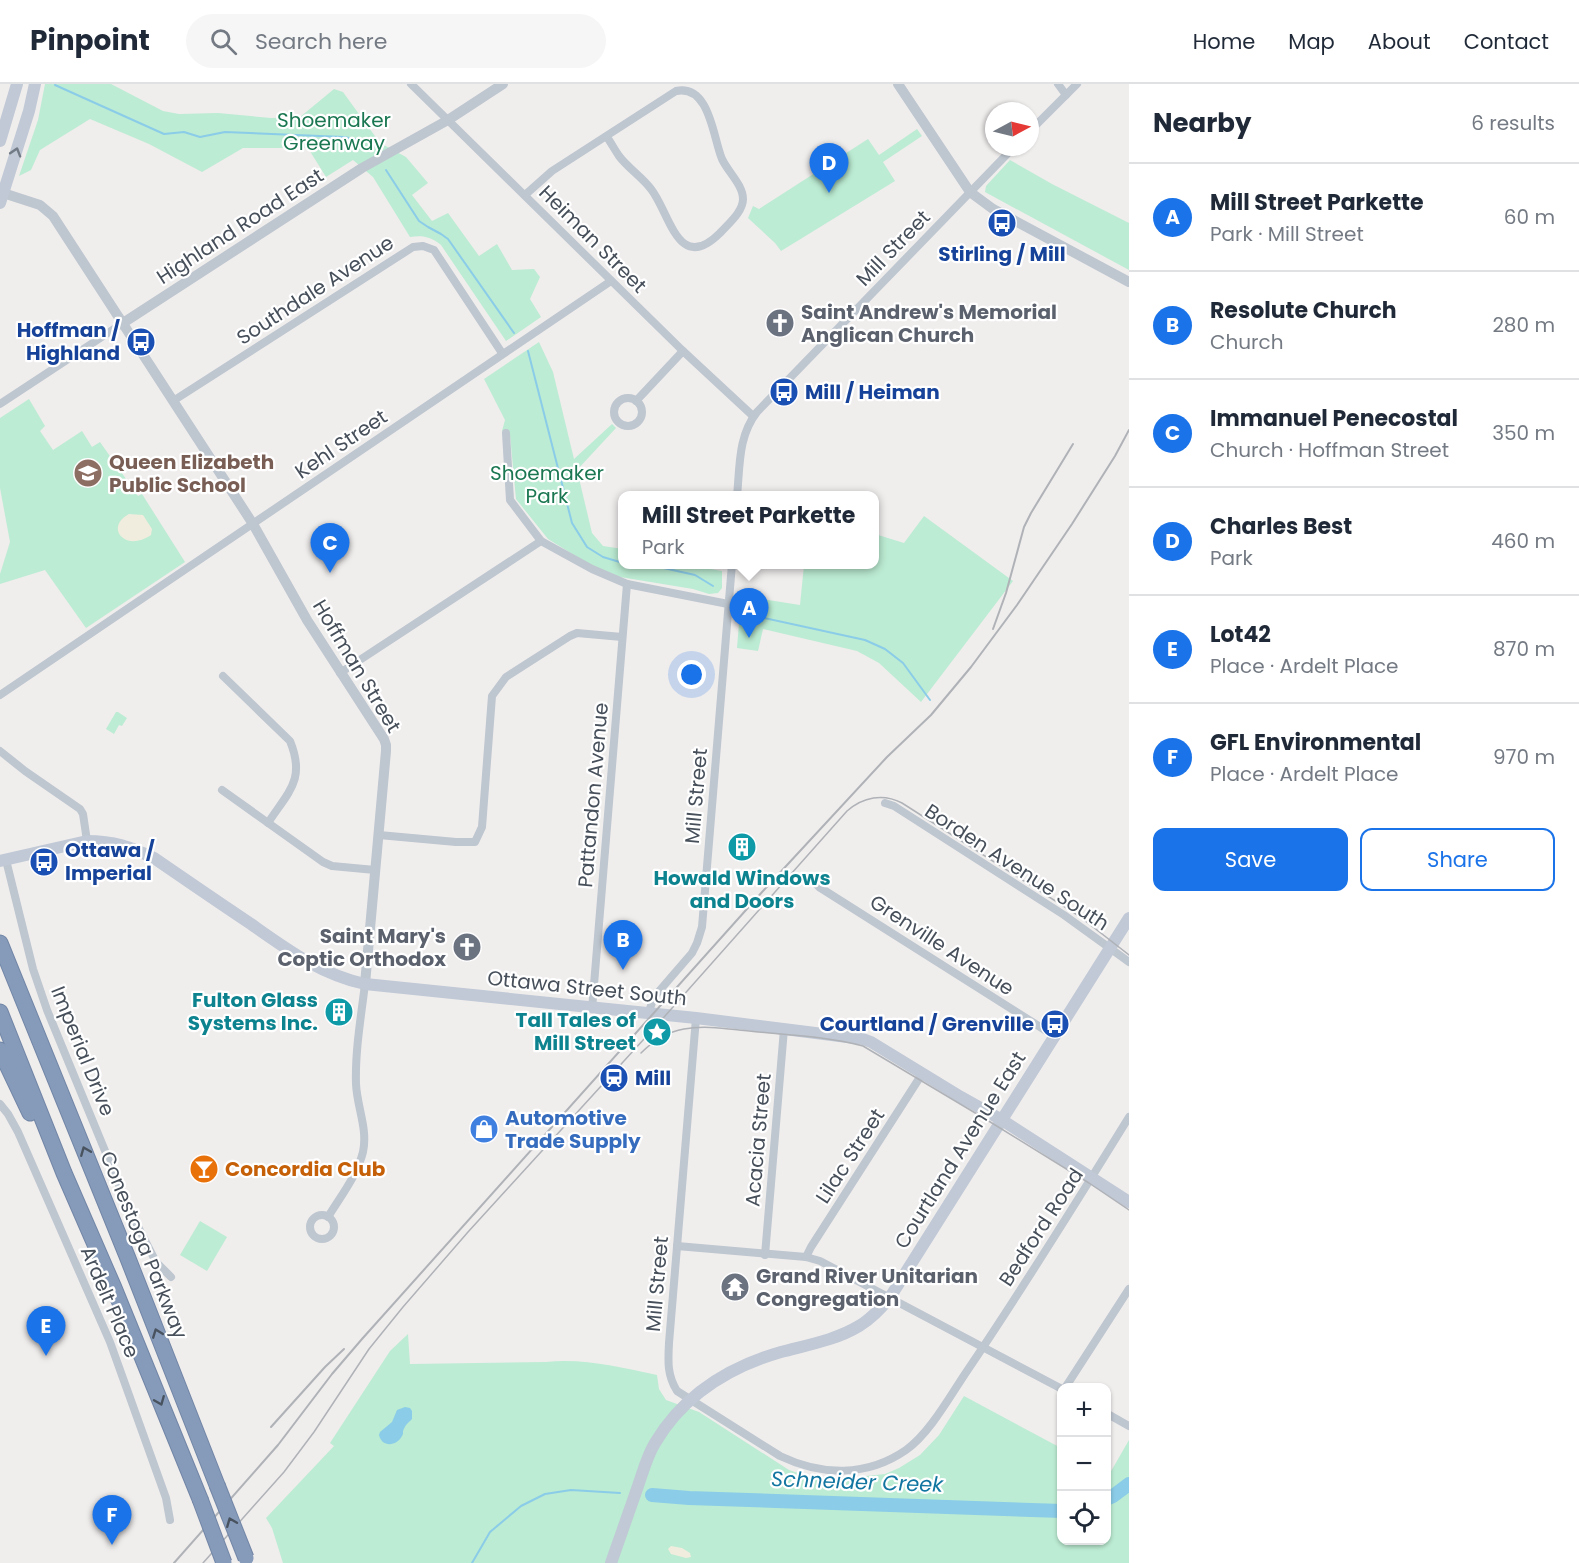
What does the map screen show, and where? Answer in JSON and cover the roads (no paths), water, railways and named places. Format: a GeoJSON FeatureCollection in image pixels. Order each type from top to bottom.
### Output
{"type":"FeatureCollection","features":[{"type":"Feature","properties":{"kind":"highway","name":"Conestoga Parkway"},"geometry":{"type":"LineString","coordinates":[[0,943],[247,1561]]}},
{"type":"Feature","properties":{"kind":"highway"},"geometry":{"type":"LineString","coordinates":[[0,1012],[64,1173],[114,1288],[200,1499],[224,1563]]}},
{"type":"Feature","properties":{"kind":"highway"},"geometry":{"type":"LineString","coordinates":[[0,1050],[52,1160],[64,1173]]}},
{"type":"Feature","properties":{"kind":"main road"},"geometry":{"type":"LineString","coordinates":[[0,141],[17,84]]}},
{"type":"Feature","properties":{"kind":"main road"},"geometry":{"type":"LineString","coordinates":[[1,196],[29,111],[35,84]]}},
{"type":"Feature","properties":{"kind":"main road","name":"Ottawa Street South"},"geometry":{"type":"LineString","coordinates":[[3,861],[87,841],[109,842],[130,847],[154,858],[300,958],[331,974],[365,984],[696,1018],[863,1039],[1002,1120],[1129,1202]]}},
{"type":"Feature","properties":{"kind":"main road","name":"Courtland Avenue East"},"geometry":{"type":"LineString","coordinates":[[611,1563],[649,1456],[676,1415],[691,1400],[715,1381],[744,1365],[844,1334],[858,1327],[889,1299],[1129,918]]}},
{"type":"Feature","properties":{"kind":"street","name":"Heiman Street"},"geometry":{"type":"LineString","coordinates":[[411,84],[683,351],[753,416]]}},
{"type":"Feature","properties":{"kind":"street","name":"Highland Road East"},"geometry":{"type":"LineString","coordinates":[[0,404],[362,168],[448,120],[503,84]]}},
{"type":"Feature","properties":{"kind":"street"},"geometry":{"type":"LineString","coordinates":[[897,84],[970,192],[993,209],[1129,282]]}},
{"type":"Feature","properties":{"kind":"street"},"geometry":{"type":"LineString","coordinates":[[1058,84],[1066,95]]}},
{"type":"Feature","properties":{"kind":"street"},"geometry":{"type":"LineString","coordinates":[[1039,122],[1077,84]]}},
{"type":"Feature","properties":{"kind":"street"},"geometry":{"type":"LineString","coordinates":[[525,195],[552,171],[676,91],[684,89],[700,98],[706,108],[723,162],[741,190],[742,207],[710,242],[703,246],[690,247],[678,240],[652,190],[620,157],[607,137]]}},
{"type":"Feature","properties":{"kind":"street","name":"Mill Street"},"geometry":{"type":"LineString","coordinates":[[737,491],[741,448],[753,416],[1005,156]]}},
{"type":"Feature","properties":{"kind":"street","name":"Hoffman Street"},"geometry":{"type":"LineString","coordinates":[[1,196],[40,205],[53,216],[253,524],[308,620],[386,745],[356,1077],[364,1146],[356,1171],[328,1217]]}},
{"type":"Feature","properties":{"kind":"street","name":"Southdale Avenue"},"geometry":{"type":"LineString","coordinates":[[173,401],[413,247],[423,246],[434,250],[502,353]]}},
{"type":"Feature","properties":{"kind":"street","name":"Kehl Street"},"geometry":{"type":"LineString","coordinates":[[0,695],[611,280]]}},
{"type":"Feature","properties":{"kind":"street"},"geometry":{"type":"LineString","coordinates":[[636,401],[683,351]]}},
{"type":"Feature","properties":{"kind":"street"},"geometry":{"type":"LineString","coordinates":[[507,433],[510,500],[541,541],[592,569],[627,584],[728,604]]}},
{"type":"Feature","properties":{"kind":"street"},"geometry":{"type":"LineString","coordinates":[[340,673],[541,541]]}},
{"type":"Feature","properties":{"kind":"street","name":"Mill Street"},"geometry":{"type":"LineString","coordinates":[[648,1014],[654,997],[692,953],[702,927],[732,569]]}},
{"type":"Feature","properties":{"kind":"street","name":"Pattandon Avenue"},"geometry":{"type":"LineString","coordinates":[[592,1009],[627,584]]}},
{"type":"Feature","properties":{"kind":"street"},"geometry":{"type":"LineString","coordinates":[[379,835],[475,842],[482,827],[492,696],[506,677],[570,636],[577,633],[622,637]]}},
{"type":"Feature","properties":{"kind":"street"},"geometry":{"type":"LineString","coordinates":[[223,676],[290,741],[295,753],[296,778],[268,823]]}},
{"type":"Feature","properties":{"kind":"street"},"geometry":{"type":"LineString","coordinates":[[0,752],[80,809],[83,814],[87,841]]}},
{"type":"Feature","properties":{"kind":"street"},"geometry":{"type":"LineString","coordinates":[[222,790],[323,862],[332,866],[375,870]]}},
{"type":"Feature","properties":{"kind":"street","name":"Borden Avenue South"},"geometry":{"type":"LineString","coordinates":[[885,803],[894,806],[1064,915],[1129,962]]}},
{"type":"Feature","properties":{"kind":"street","name":"Imperial Drive"},"geometry":{"type":"LineString","coordinates":[[3,861],[33,969],[47,1010],[129,1209],[156,1262],[171,1277]]}},
{"type":"Feature","properties":{"kind":"street","name":"Grenville Avenue"},"geometry":{"type":"LineString","coordinates":[[812,879],[819,887],[1056,1037]]}},
{"type":"Feature","properties":{"kind":"street","name":"Mill Street"},"geometry":{"type":"LineString","coordinates":[[691,1400],[677,1391],[668,1364],[696,1018]]}},
{"type":"Feature","properties":{"kind":"street","name":"Acacia Street"},"geometry":{"type":"LineString","coordinates":[[765,1255],[784,1029]]}},
{"type":"Feature","properties":{"kind":"street","name":"Lilac Street"},"geometry":{"type":"LineString","coordinates":[[806,1257],[922,1074]]}},
{"type":"Feature","properties":{"kind":"street","name":"Ardelt Place"},"geometry":{"type":"LineString","coordinates":[[0,1104],[18,1132],[110,1342],[165,1498],[170,1520]]}},
{"type":"Feature","properties":{"kind":"street","name":"Bedford Road"},"geometry":{"type":"LineString","coordinates":[[691,1400],[780,1456],[818,1470],[857,1470],[877,1465],[906,1450],[928,1429],[1092,1178],[1129,1117]]}},
{"type":"Feature","properties":{"kind":"street"},"geometry":{"type":"LineString","coordinates":[[677,1246],[806,1257],[820,1261],[982,1348],[1057,1385]]}},
{"type":"Feature","properties":{"kind":"street"},"geometry":{"type":"LineString","coordinates":[[1066,1383],[1129,1289]]}},
{"type":"Feature","properties":{"kind":"street"},"geometry":{"type":"LineString","coordinates":[[1111,1415],[1129,1426]]}},
{"type":"Feature","properties":{"kind":"water"},"geometry":{"type":"Polygon","coordinates":[[[405,1407],[412,1411],[412,1419],[397,1442],[386,1444],[379,1435],[380,1432],[392,1422],[397,1410],[405,1407]]]}},
{"type":"Feature","properties":{"kind":"waterway"},"geometry":{"type":"LineString","coordinates":[[55,85],[164,134],[184,132],[200,137],[225,132],[344,137],[359,140],[368,150]]}},
{"type":"Feature","properties":{"kind":"waterway"},"geometry":{"type":"LineString","coordinates":[[386,170],[419,221],[448,239],[514,333]]}},
{"type":"Feature","properties":{"kind":"waterway"},"geometry":{"type":"LineString","coordinates":[[528,351],[572,523],[587,547],[603,557],[618,562]]}},
{"type":"Feature","properties":{"kind":"waterway"},"geometry":{"type":"LineString","coordinates":[[668,569],[695,575],[713,586]]}},
{"type":"Feature","properties":{"kind":"waterway"},"geometry":{"type":"LineString","coordinates":[[746,614],[865,640],[885,649],[903,663],[930,700]]}},
{"type":"Feature","properties":{"kind":"waterway","name":"Schneider Creek"},"geometry":{"type":"LineString","coordinates":[[1111,1497],[1129,1484]]}},
{"type":"Feature","properties":{"kind":"waterway","name":"Schneider Creek"},"geometry":{"type":"LineString","coordinates":[[472,1563],[490,1532],[521,1506],[545,1494],[571,1490],[620,1493]]}},
{"type":"Feature","properties":{"kind":"waterway","name":"Schneider Creek"},"geometry":{"type":"LineString","coordinates":[[652,1495],[1057,1511]]}},
{"type":"Feature","properties":{"kind":"tram line"},"geometry":{"type":"LineString","coordinates":[[203,1563],[284,1472],[314,1432],[369,1349],[403,1307],[853,806],[880,797],[902,803],[1079,916],[1129,955]]}},
{"type":"Feature","properties":{"kind":"tram line"},"geometry":{"type":"LineString","coordinates":[[641,1053],[666,1035],[678,1030],[700,1027],[806,1036],[863,1046],[987,1120],[1129,1210]]}},
{"type":"Feature","properties":{"kind":"railway"},"geometry":{"type":"LineString","coordinates":[[174,1563],[278,1445],[362,1339],[763,891],[887,757],[931,715],[971,667],[1017,605],[1072,524],[1129,430]]}},
{"type":"Feature","properties":{"kind":"railway"},"geometry":{"type":"LineString","coordinates":[[993,629],[1006,593],[1024,527],[1073,444]]}},
{"type":"Feature","properties":{"kind":"railway"},"geometry":{"type":"LineString","coordinates":[[271,1427],[344,1349]]}},
{"type":"Feature","properties":{"kind":"place","name":"Charles Best"},"geometry":{"type":"Point","coordinates":[829,193]}},
{"type":"Feature","properties":{"kind":"place","name":"Stirling / Mill"},"geometry":{"type":"Point","coordinates":[1002,223]}},
{"type":"Feature","properties":{"kind":"place","name":"Saint Andrew's Memorial Anglican Church"},"geometry":{"type":"Point","coordinates":[780,323]}},
{"type":"Feature","properties":{"kind":"place","name":"Hoffman / Highland"},"geometry":{"type":"Point","coordinates":[141,342]}},
{"type":"Feature","properties":{"kind":"place","name":"Mill / Heiman"},"geometry":{"type":"Point","coordinates":[784,392]}},
{"type":"Feature","properties":{"kind":"place","name":"Queen Elizabeth Public School"},"geometry":{"type":"Point","coordinates":[88,473]}},
{"type":"Feature","properties":{"kind":"place","name":"Immanuel Penecostal"},"geometry":{"type":"Point","coordinates":[330,573]}},
{"type":"Feature","properties":{"kind":"place","name":"Mill Street Parkette"},"geometry":{"type":"Point","coordinates":[749,638]}},
{"type":"Feature","properties":{"kind":"place","name":"Howald Windows and Doors"},"geometry":{"type":"Point","coordinates":[742,847]}},
{"type":"Feature","properties":{"kind":"place","name":"Ottawa / Imperial"},"geometry":{"type":"Point","coordinates":[44,862]}},
{"type":"Feature","properties":{"kind":"place","name":"Saint Mary's Coptic Orthodox"},"geometry":{"type":"Point","coordinates":[467,947]}},
{"type":"Feature","properties":{"kind":"place","name":"Resolute Church"},"geometry":{"type":"Point","coordinates":[623,970]}},
{"type":"Feature","properties":{"kind":"place","name":"Fulton Glass Systems Inc."},"geometry":{"type":"Point","coordinates":[339,1012]}},
{"type":"Feature","properties":{"kind":"place","name":"Courtland / Grenville"},"geometry":{"type":"Point","coordinates":[1055,1024]}},
{"type":"Feature","properties":{"kind":"place","name":"Tall Tales of Mill Street"},"geometry":{"type":"Point","coordinates":[657,1032]}},
{"type":"Feature","properties":{"kind":"place","name":"Mill"},"geometry":{"type":"Point","coordinates":[614,1078]}},
{"type":"Feature","properties":{"kind":"place","name":"Automotive Trade Supply"},"geometry":{"type":"Point","coordinates":[484,1129]}},
{"type":"Feature","properties":{"kind":"place","name":"Concordia Club"},"geometry":{"type":"Point","coordinates":[204,1169]}},
{"type":"Feature","properties":{"kind":"place","name":"Grand River Unitarian Congregation"},"geometry":{"type":"Point","coordinates":[735,1287]}},
{"type":"Feature","properties":{"kind":"place","name":"Lot42"},"geometry":{"type":"Point","coordinates":[46,1356]}},
{"type":"Feature","properties":{"kind":"place","name":"GFL Environmental"},"geometry":{"type":"Point","coordinates":[112,1545]}},
{"type":"Feature","properties":{"kind":"park label","name":"Shoemaker Greenway"},"geometry":{"type":"Point","coordinates":[334,132]}},
{"type":"Feature","properties":{"kind":"park label","name":"Shoemaker Park"},"geometry":{"type":"Point","coordinates":[547,484]}}]}
